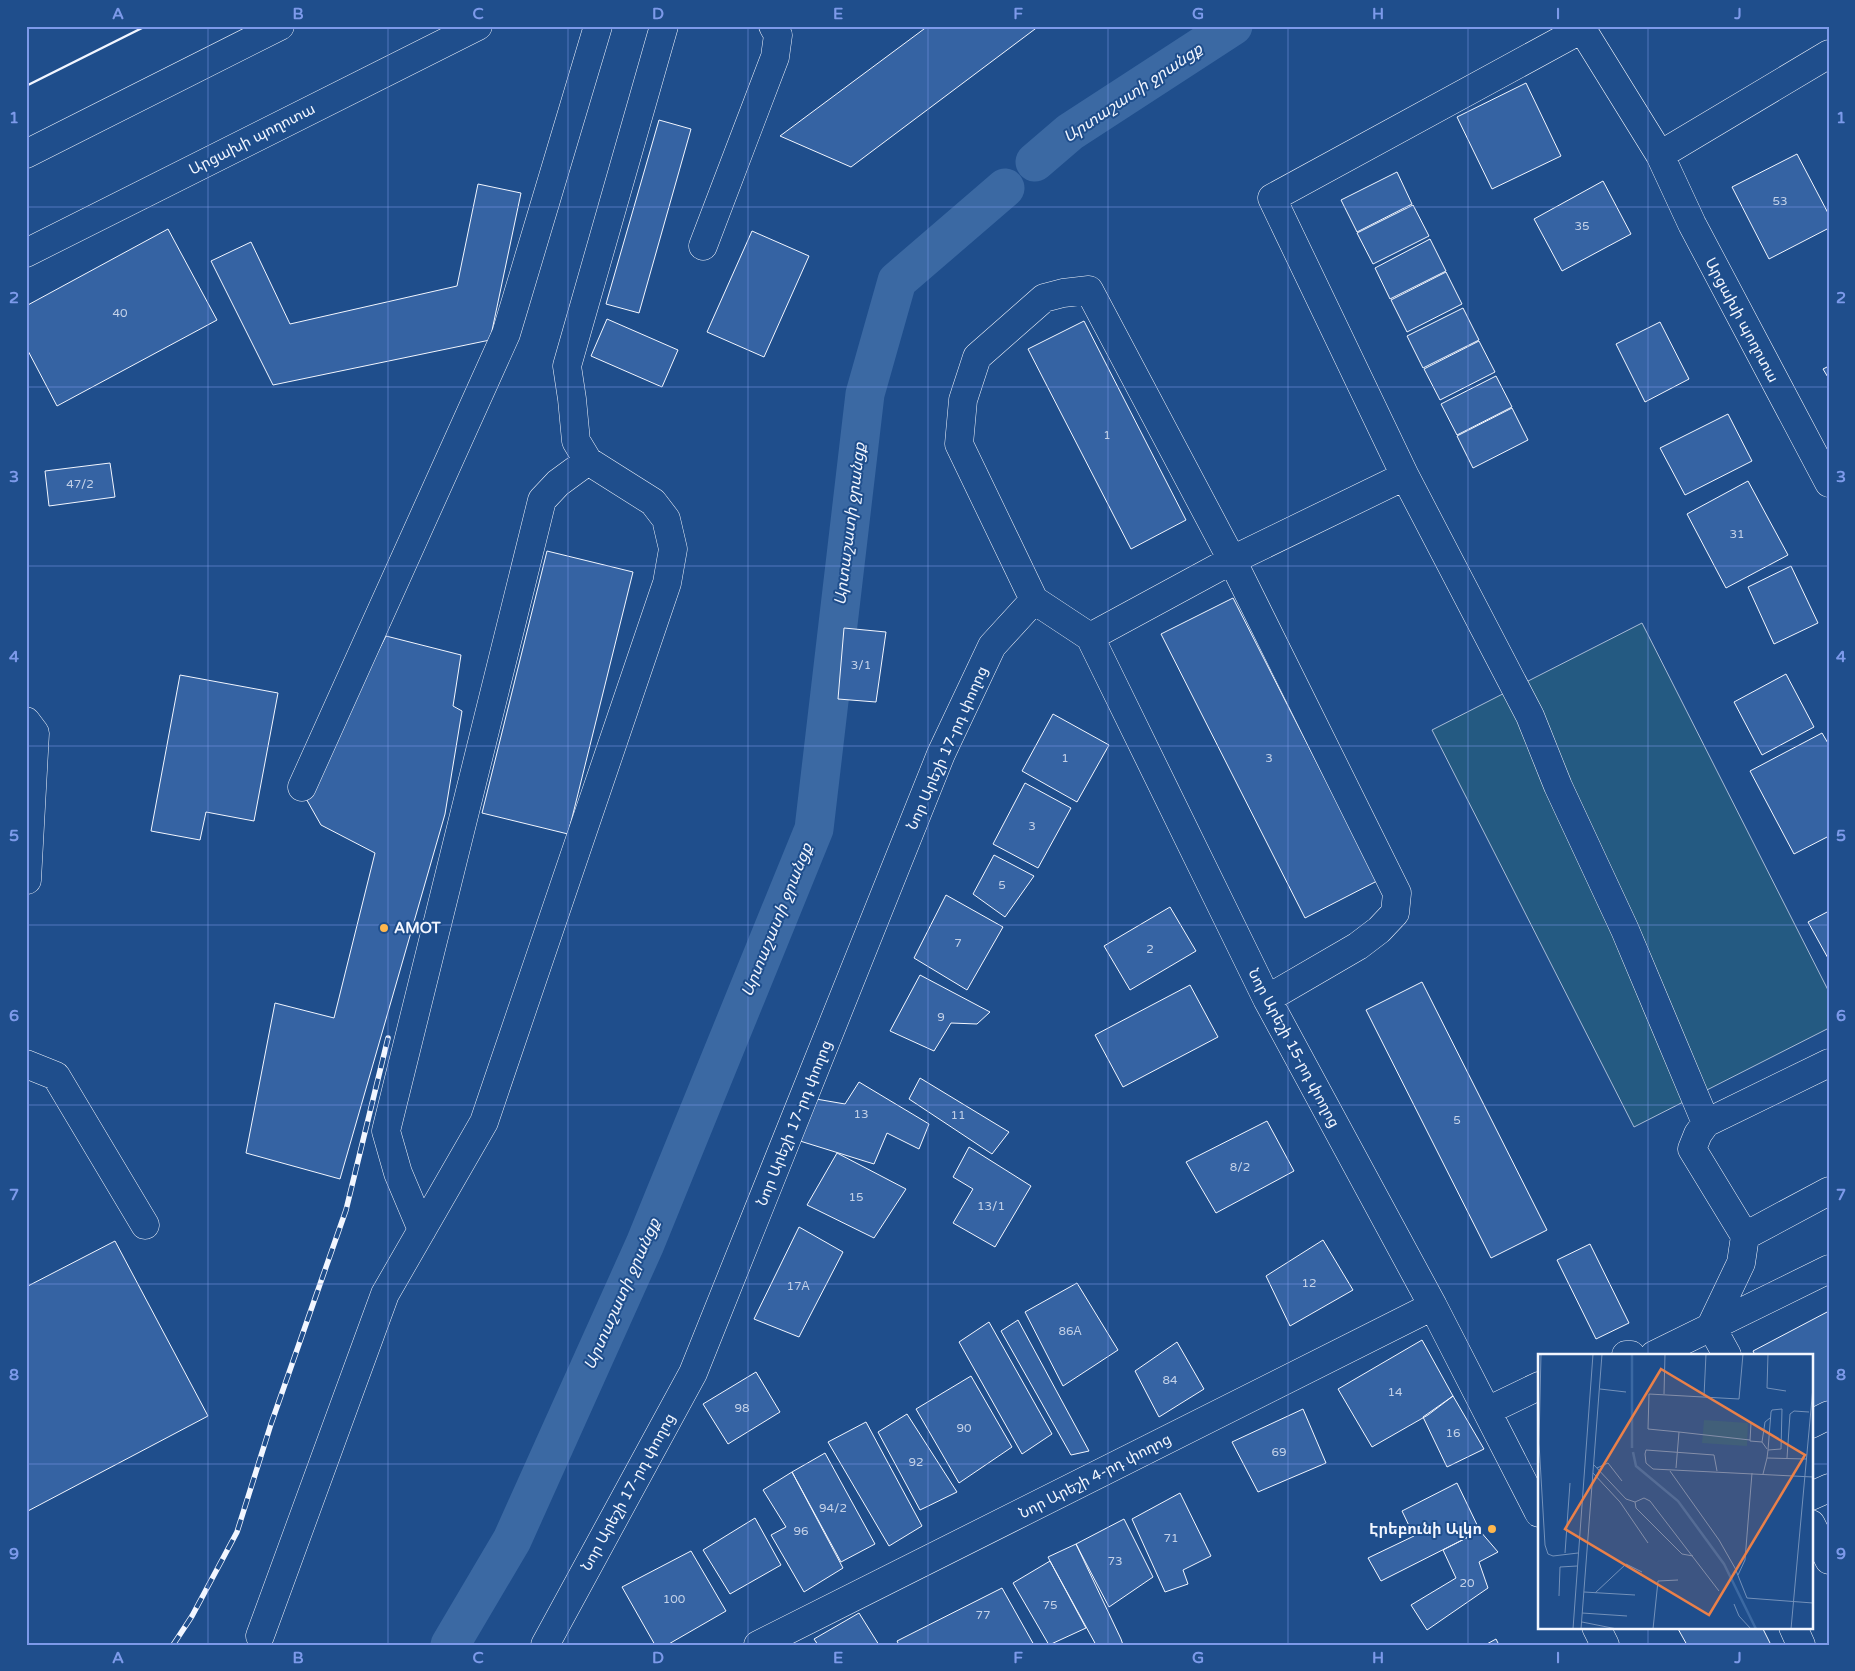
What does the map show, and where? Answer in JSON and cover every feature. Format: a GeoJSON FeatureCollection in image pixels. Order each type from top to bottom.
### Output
{"type":"FeatureCollection","features":[{"type":"Feature","properties":{"kind":"street"},"geometry":{"type":"LineString","coordinates":[[26,154],[280,26]]}},
{"type":"Feature","properties":{"kind":"street","name":"Արցախի պողոտա"},"geometry":{"type":"LineString","coordinates":[[26,252],[478,26]]}},
{"type":"Feature","properties":{"kind":"street"},"geometry":{"type":"LineString","coordinates":[[302,787],[506,334],[598,26]]}},
{"type":"Feature","properties":{"kind":"street"},"geometry":{"type":"LineString","coordinates":[[260,1636],[385,1294],[484,1122],[667,583],[673,549],[666,519],[654,502],[588,461],[576,441],[567,366],[664,26]]}},
{"type":"Feature","properties":{"kind":"street"},"geometry":{"type":"LineString","coordinates":[[703,246],[775,58],[778,36],[773,26]]}},
{"type":"Feature","properties":{"kind":"street","name":"Արցախի պողոտա"},"geometry":{"type":"LineString","coordinates":[[1405,476],[1272,198],[1582,29],[1660,155],[1692,224],[1829,483]]}},
{"type":"Feature","properties":{"kind":"street"},"geometry":{"type":"LineString","coordinates":[[1660,155],[1829,54]]}},
{"type":"Feature","properties":{"kind":"street"},"geometry":{"type":"LineString","coordinates":[[1267,999],[1358,946],[1379,930],[1395,913],[1397,894],[1232,560],[1089,290],[1063,293],[1044,298],[977,357],[963,400],[959,444],[1034,600],[1090,637],[1232,560],[1405,476],[1530,716],[1558,786],[1625,930],[1706,1123]]}},
{"type":"Feature","properties":{"kind":"street"},"geometry":{"type":"LineString","coordinates":[[422,1230],[398,1173],[386,1131],[542,500],[558,482],[588,461]]}},
{"type":"Feature","properties":{"kind":"street","name":"Նոր Արեշի 17-րդ փողոց"},"geometry":{"type":"LineString","coordinates":[[545,1645],[693,1373],[940,754],[992,646],[1034,600]]}},
{"type":"Feature","properties":{"kind":"street","name":"Նոր Արեշի 15-րդ փողոց"},"geometry":{"type":"LineString","coordinates":[[1090,637],[1267,999],[1433,1306],[1538,1511]]}},
{"type":"Feature","properties":{"kind":"street"},"geometry":{"type":"LineString","coordinates":[[26,720],[35,733],[27,880]]}},
{"type":"Feature","properties":{"kind":"street"},"geometry":{"type":"LineString","coordinates":[[1711,1326],[1741,1263],[1745,1236],[1692,1149],[1698,1134],[1706,1123],[1829,1063]]}},
{"type":"Feature","properties":{"kind":"street"},"geometry":{"type":"LineString","coordinates":[[26,1064],[56,1076],[145,1226]]}},
{"type":"Feature","properties":{"kind":"street"},"geometry":{"type":"LineString","coordinates":[[1745,1236],[1829,1191]]}},
{"type":"Feature","properties":{"kind":"street"},"geometry":{"type":"LineString","coordinates":[[1656,1354],[1829,1269]]}},
{"type":"Feature","properties":{"kind":"street","name":"Նոր Արեշի 4-րդ փողոց"},"geometry":{"type":"LineString","coordinates":[[758,1645],[1433,1306]]}},
{"type":"Feature","properties":{"kind":"street"},"geometry":{"type":"LineString","coordinates":[[1711,1326],[1726,1354]]}},
{"type":"Feature","properties":{"kind":"street"},"geometry":{"type":"LineString","coordinates":[[1487,1411],[1538,1386]]}},
{"type":"Feature","properties":{"kind":"street"},"geometry":{"type":"LineString","coordinates":[[1812,1424],[1829,1415]]}},
{"type":"Feature","properties":{"kind":"street"},"geometry":{"type":"LineString","coordinates":[[1812,1496],[1829,1488]]}},
{"type":"Feature","properties":{"kind":"street"},"geometry":{"type":"LineString","coordinates":[[1812,1526],[1829,1560]]}},
{"type":"Feature","properties":{"kind":"street"},"geometry":{"type":"LineString","coordinates":[[1596,1628],[1605,1645]]}},
{"type":"Feature","properties":{"kind":"street"},"geometry":{"type":"LineString","coordinates":[[1792,1628],[1801,1645]]}},
{"type":"Feature","properties":{"kind":"shaded area"},"geometry":{"type":"Polygon","coordinates":[[[1642,623],[1829,992],[1829,1028],[1634,1127],[1432,730],[1642,623]]]}},
{"type":"Feature","properties":{"kind":"building"},"geometry":{"type":"Polygon","coordinates":[[[928,26],[1039,26],[851,167],[780,136],[928,26]]]}},
{"type":"Feature","properties":{"kind":"building"},"geometry":{"type":"Polygon","coordinates":[[[1526,83],[1561,156],[1492,189],[1457,117],[1526,83]]]}},
{"type":"Feature","properties":{"kind":"building"},"geometry":{"type":"Polygon","coordinates":[[[659,120],[691,129],[639,313],[606,304],[659,120]]]}},
{"type":"Feature","properties":{"kind":"building"},"geometry":{"type":"Polygon","coordinates":[[[1797,154],[1829,215],[1829,228],[1769,259],[1732,187],[1797,154]]]}},
{"type":"Feature","properties":{"kind":"building"},"geometry":{"type":"Polygon","coordinates":[[[1397,172],[1412,204],[1357,232],[1341,200],[1397,172]]]}},
{"type":"Feature","properties":{"kind":"building"},"geometry":{"type":"Polygon","coordinates":[[[1603,181],[1631,234],[1562,271],[1534,219],[1603,181]]]}},
{"type":"Feature","properties":{"kind":"building"},"geometry":{"type":"Polygon","coordinates":[[[478,184],[521,193],[490,340],[273,385],[211,261],[251,242],[290,324],[457,286],[478,184]]]}},
{"type":"Feature","properties":{"kind":"building"},"geometry":{"type":"Polygon","coordinates":[[[1413,205],[1429,236],[1373,264],[1357,233],[1413,205]]]}},
{"type":"Feature","properties":{"kind":"building"},"geometry":{"type":"Polygon","coordinates":[[[168,229],[217,320],[57,406],[26,347],[26,306],[168,229]]]}},
{"type":"Feature","properties":{"kind":"building"},"geometry":{"type":"Polygon","coordinates":[[[752,231],[809,256],[764,357],[707,332],[752,231]]]}},
{"type":"Feature","properties":{"kind":"building"},"geometry":{"type":"Polygon","coordinates":[[[1430,239],[1446,271],[1390,299],[1375,268],[1430,239]]]}},
{"type":"Feature","properties":{"kind":"building"},"geometry":{"type":"Polygon","coordinates":[[[1446,272],[1462,304],[1407,332],[1391,300],[1446,272]]]}},
{"type":"Feature","properties":{"kind":"building"},"geometry":{"type":"Polygon","coordinates":[[[1463,308],[1479,340],[1423,368],[1407,336],[1463,308]]]}},
{"type":"Feature","properties":{"kind":"building"},"geometry":{"type":"Polygon","coordinates":[[[607,319],[678,350],[662,387],[591,356],[607,319]]]}},
{"type":"Feature","properties":{"kind":"building"},"geometry":{"type":"Polygon","coordinates":[[[1084,321],[1186,520],[1131,549],[1028,349],[1084,321]]]}},
{"type":"Feature","properties":{"kind":"building"},"geometry":{"type":"Polygon","coordinates":[[[1660,322],[1689,379],[1645,402],[1616,344],[1660,322]]]}},
{"type":"Feature","properties":{"kind":"building"},"geometry":{"type":"Polygon","coordinates":[[[1479,341],[1495,372],[1440,400],[1424,369],[1479,341]]]}},
{"type":"Feature","properties":{"kind":"building"},"geometry":{"type":"Polygon","coordinates":[[[1829,366],[1829,379],[1823,369],[1829,366]]]}},
{"type":"Feature","properties":{"kind":"building"},"geometry":{"type":"Polygon","coordinates":[[[1496,376],[1512,407],[1457,435],[1441,404],[1496,376]]]}},
{"type":"Feature","properties":{"kind":"building"},"geometry":{"type":"Polygon","coordinates":[[[1512,408],[1528,440],[1473,468],[1457,436],[1512,408]]]}},
{"type":"Feature","properties":{"kind":"building"},"geometry":{"type":"Polygon","coordinates":[[[1728,414],[1752,461],[1685,495],[1660,448],[1728,414]]]}},
{"type":"Feature","properties":{"kind":"building"},"geometry":{"type":"Polygon","coordinates":[[[110,463],[115,497],[49,506],[45,471],[110,463]]]}},
{"type":"Feature","properties":{"kind":"building"},"geometry":{"type":"Polygon","coordinates":[[[1748,481],[1788,555],[1726,588],[1687,514],[1748,481]]]}},
{"type":"Feature","properties":{"kind":"building"},"geometry":{"type":"Polygon","coordinates":[[[547,551],[633,572],[568,834],[482,813],[547,551]]]}},
{"type":"Feature","properties":{"kind":"building"},"geometry":{"type":"Polygon","coordinates":[[[1791,566],[1818,623],[1774,644],[1748,587],[1791,566]]]}},
{"type":"Feature","properties":{"kind":"building"},"geometry":{"type":"Polygon","coordinates":[[[1233,598],[1377,881],[1305,918],[1161,634],[1233,598]]]}},
{"type":"Feature","properties":{"kind":"building"},"geometry":{"type":"Polygon","coordinates":[[[844,628],[886,632],[876,702],[838,699],[844,628]]]}},
{"type":"Feature","properties":{"kind":"building","name":"AMOT"},"geometry":{"type":"Polygon","coordinates":[[[386,636],[461,655],[453,706],[462,711],[445,814],[340,1179],[246,1153],[275,1003],[334,1018],[375,853],[321,825],[304,795],[386,636]]]}},
{"type":"Feature","properties":{"kind":"building"},"geometry":{"type":"Polygon","coordinates":[[[1786,674],[1814,727],[1762,755],[1734,702],[1786,674]]]}},
{"type":"Feature","properties":{"kind":"building"},"geometry":{"type":"Polygon","coordinates":[[[180,675],[278,693],[254,821],[206,812],[200,840],[151,831],[180,675]]]}},
{"type":"Feature","properties":{"kind":"building"},"geometry":{"type":"Polygon","coordinates":[[[1053,714],[1109,745],[1077,802],[1022,771],[1053,714]]]}},
{"type":"Feature","properties":{"kind":"building"},"geometry":{"type":"Polygon","coordinates":[[[1822,733],[1829,745],[1829,836],[1794,854],[1750,771],[1822,733]]]}},
{"type":"Feature","properties":{"kind":"building"},"geometry":{"type":"Polygon","coordinates":[[[1025,783],[1071,808],[1038,868],[993,844],[1025,783]]]}},
{"type":"Feature","properties":{"kind":"building"},"geometry":{"type":"Polygon","coordinates":[[[994,855],[1034,876],[1005,917],[973,894],[994,855]]]}},
{"type":"Feature","properties":{"kind":"building"},"geometry":{"type":"Polygon","coordinates":[[[946,895],[1003,927],[967,990],[914,958],[946,895]]]}},
{"type":"Feature","properties":{"kind":"building"},"geometry":{"type":"Polygon","coordinates":[[[1170,907],[1196,951],[1130,990],[1104,946],[1170,907]]]}},
{"type":"Feature","properties":{"kind":"building"},"geometry":{"type":"Polygon","coordinates":[[[1829,911],[1829,960],[1808,922],[1829,911]]]}},
{"type":"Feature","properties":{"kind":"building"},"geometry":{"type":"Polygon","coordinates":[[[920,975],[990,1012],[977,1024],[951,1023],[934,1051],[890,1031],[920,975]]]}},
{"type":"Feature","properties":{"kind":"building"},"geometry":{"type":"Polygon","coordinates":[[[1422,982],[1547,1230],[1491,1258],[1366,1010],[1422,982]]]}},
{"type":"Feature","properties":{"kind":"building"},"geometry":{"type":"Polygon","coordinates":[[[1190,985],[1218,1037],[1123,1087],[1095,1035],[1190,985]]]}},
{"type":"Feature","properties":{"kind":"building"},"geometry":{"type":"Polygon","coordinates":[[[920,1078],[1009,1132],[992,1154],[909,1099],[920,1078]]]}},
{"type":"Feature","properties":{"kind":"building"},"geometry":{"type":"Polygon","coordinates":[[[859,1082],[929,1124],[919,1149],[887,1133],[874,1164],[800,1141],[816,1099],[845,1104],[859,1082]]]}},
{"type":"Feature","properties":{"kind":"building"},"geometry":{"type":"Polygon","coordinates":[[[1267,1121],[1294,1171],[1216,1213],[1186,1162],[1267,1121]]]}},
{"type":"Feature","properties":{"kind":"building"},"geometry":{"type":"Polygon","coordinates":[[[969,1147],[1031,1186],[995,1247],[953,1223],[973,1189],[953,1177],[969,1147]]]}},
{"type":"Feature","properties":{"kind":"building"},"geometry":{"type":"Polygon","coordinates":[[[837,1153],[906,1189],[874,1238],[807,1205],[837,1153]]]}},
{"type":"Feature","properties":{"kind":"building"},"geometry":{"type":"Polygon","coordinates":[[[799,1227],[843,1252],[799,1337],[754,1319],[799,1227]]]}},
{"type":"Feature","properties":{"kind":"building"},"geometry":{"type":"Polygon","coordinates":[[[1323,1240],[1353,1290],[1290,1326],[1266,1276],[1323,1240]]]}},
{"type":"Feature","properties":{"kind":"building"},"geometry":{"type":"Polygon","coordinates":[[[115,1241],[208,1416],[26,1512],[26,1287],[115,1241]]]}},
{"type":"Feature","properties":{"kind":"building"},"geometry":{"type":"Polygon","coordinates":[[[1590,1244],[1629,1323],[1596,1339],[1557,1260],[1590,1244]]]}},
{"type":"Feature","properties":{"kind":"building"},"geometry":{"type":"Polygon","coordinates":[[[1077,1283],[1118,1350],[1063,1386],[1025,1312],[1077,1283]]]}},
{"type":"Feature","properties":{"kind":"building"},"geometry":{"type":"Polygon","coordinates":[[[1829,1311],[1829,1403],[1812,1412],[1812,1354],[1754,1354],[1753,1351],[1829,1311]]]}},
{"type":"Feature","properties":{"kind":"building"},"geometry":{"type":"Polygon","coordinates":[[[1018,1320],[1089,1451],[1071,1455],[1001,1331],[1018,1320]]]}},
{"type":"Feature","properties":{"kind":"building"},"geometry":{"type":"Polygon","coordinates":[[[989,1322],[1052,1434],[1022,1454],[959,1342],[989,1322]]]}},
{"type":"Feature","properties":{"kind":"building"},"geometry":{"type":"Polygon","coordinates":[[[1422,1340],[1453,1396],[1428,1415],[1372,1447],[1338,1389],[1422,1340]]]}},
{"type":"Feature","properties":{"kind":"building"},"geometry":{"type":"Polygon","coordinates":[[[1177,1342],[1204,1389],[1159,1417],[1135,1371],[1177,1342]]]}},
{"type":"Feature","properties":{"kind":"building"},"geometry":{"type":"Polygon","coordinates":[[[756,1372],[780,1412],[728,1444],[703,1404],[756,1372]]]}},
{"type":"Feature","properties":{"kind":"building"},"geometry":{"type":"Polygon","coordinates":[[[971,1376],[1012,1447],[959,1483],[916,1409],[971,1376]]]}},
{"type":"Feature","properties":{"kind":"building"},"geometry":{"type":"Polygon","coordinates":[[[1453,1396],[1484,1449],[1447,1467],[1423,1417],[1453,1396]]]}},
{"type":"Feature","properties":{"kind":"building"},"geometry":{"type":"Polygon","coordinates":[[[1303,1409],[1326,1463],[1258,1492],[1232,1442],[1303,1409]]]}},
{"type":"Feature","properties":{"kind":"building"},"geometry":{"type":"Polygon","coordinates":[[[907,1414],[957,1492],[920,1510],[878,1432],[907,1414]]]}},
{"type":"Feature","properties":{"kind":"building"},"geometry":{"type":"Polygon","coordinates":[[[866,1422],[922,1526],[889,1546],[828,1442],[866,1422]]]}},
{"type":"Feature","properties":{"kind":"building"},"geometry":{"type":"Polygon","coordinates":[[[825,1453],[875,1544],[841,1562],[792,1472],[825,1453]]]}},
{"type":"Feature","properties":{"kind":"building"},"geometry":{"type":"Polygon","coordinates":[[[792,1472],[843,1568],[804,1592],[771,1535],[786,1527],[763,1490],[792,1472]]]}},
{"type":"Feature","properties":{"kind":"building"},"geometry":{"type":"Polygon","coordinates":[[[1457,1483],[1480,1531],[1381,1581],[1368,1558],[1414,1536],[1402,1511],[1457,1483]]]}},
{"type":"Feature","properties":{"kind":"building"},"geometry":{"type":"Polygon","coordinates":[[[1180,1493],[1211,1556],[1183,1570],[1188,1584],[1165,1592],[1132,1519],[1180,1493]]]}},
{"type":"Feature","properties":{"kind":"building"},"geometry":{"type":"Polygon","coordinates":[[[755,1518],[781,1565],[730,1594],[703,1550],[755,1518]]]}},
{"type":"Feature","properties":{"kind":"building"},"geometry":{"type":"Polygon","coordinates":[[[1124,1519],[1153,1577],[1109,1607],[1076,1544],[1124,1519]]]}},
{"type":"Feature","properties":{"kind":"building"},"geometry":{"type":"Polygon","coordinates":[[[1480,1531],[1498,1552],[1479,1562],[1488,1588],[1427,1630],[1411,1605],[1456,1578],[1443,1550],[1480,1531]]]}},
{"type":"Feature","properties":{"kind":"building"},"geometry":{"type":"Polygon","coordinates":[[[1076,1544],[1123,1645],[1096,1645],[1048,1557],[1076,1544]]]}},
{"type":"Feature","properties":{"kind":"building"},"geometry":{"type":"Polygon","coordinates":[[[691,1551],[726,1611],[667,1645],[655,1645],[622,1587],[691,1551]]]}},
{"type":"Feature","properties":{"kind":"building"},"geometry":{"type":"Polygon","coordinates":[[[1050,1561],[1086,1628],[1049,1645],[1013,1583],[1050,1561]]]}},
{"type":"Feature","properties":{"kind":"building"},"geometry":{"type":"Polygon","coordinates":[[[1002,1588],[1034,1645],[899,1645],[897,1641],[1002,1588]]]}},
{"type":"Feature","properties":{"kind":"building"},"geometry":{"type":"Polygon","coordinates":[[[859,1613],[879,1645],[818,1645],[814,1639],[859,1613]]]}},
{"type":"Feature","properties":{"kind":"building"},"geometry":{"type":"Polygon","coordinates":[[[1678,1628],[1762,1628],[1771,1645],[1687,1645],[1678,1628]]]}},
{"type":"Feature","properties":{"kind":"building"},"geometry":{"type":"Polygon","coordinates":[[[1496,1639],[1499,1645],[1485,1645],[1496,1639]]]}},
{"type":"Feature","properties":{"kind":"waterway","name":"Արտաշատի ջրանցք"},"geometry":{"type":"LineString","coordinates":[[1035,162],[1070,132],[1233,26]]}},
{"type":"Feature","properties":{"kind":"waterway","name":"Արտաշատի ջրանցք"},"geometry":{"type":"LineString","coordinates":[[450,1645],[512,1540],[645,1244],[814,829],[865,394],[897,281],[1005,188]]}},
{"type":"Feature","properties":{"kind":"railway"},"geometry":{"type":"LineString","coordinates":[[173,1645],[192,1616],[237,1532],[271,1424],[346,1210],[388,1038]]}},
{"type":"Feature","properties":{"kind":"wall"},"geometry":{"type":"LineString","coordinates":[[26,86],[146,26]]}},
{"type":"Feature","properties":{"kind":"place","name":"AMOT"},"geometry":{"type":"Point","coordinates":[384,928]}},
{"type":"Feature","properties":{"kind":"place","name":"Էրեբունի Ալկո"},"geometry":{"type":"Point","coordinates":[1492,1529]}}]}
